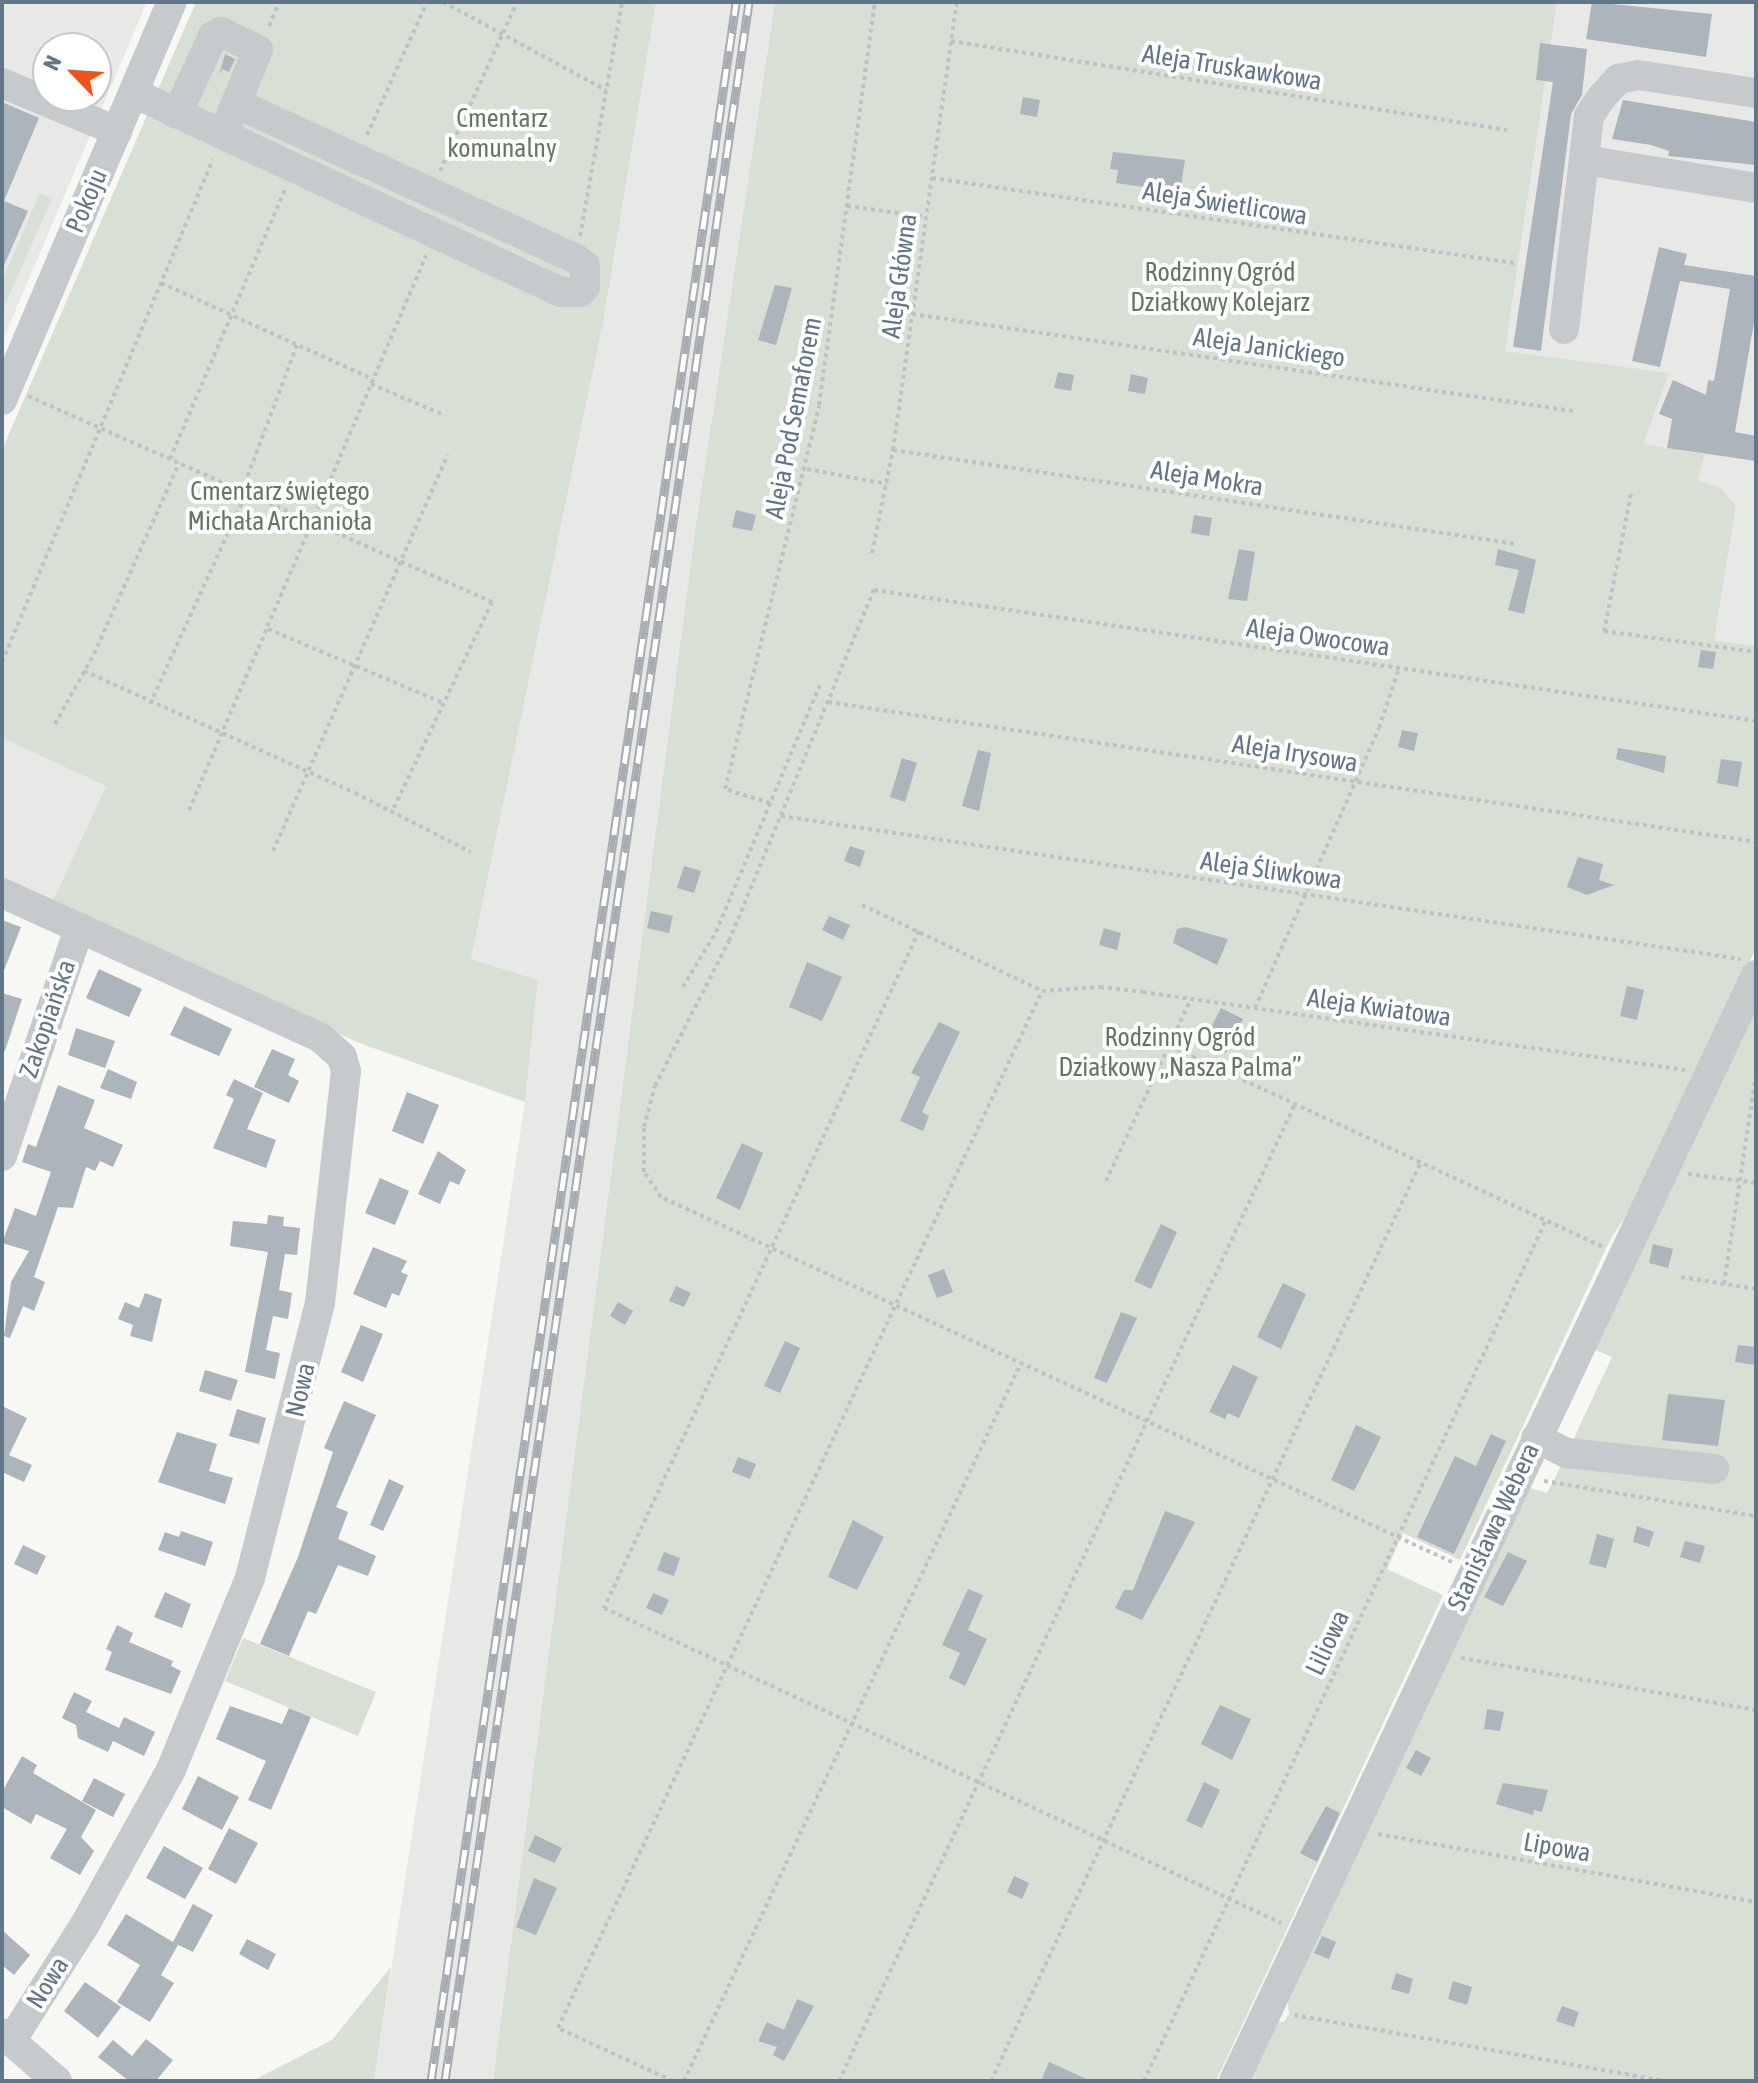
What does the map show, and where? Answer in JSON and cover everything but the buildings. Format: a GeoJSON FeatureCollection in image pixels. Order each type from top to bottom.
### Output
{"type":"FeatureCollection","features":[{"type":"Feature","properties":{"kind":"street","name":"Pokoju"},"geometry":{"type":"LineString","coordinates":[[5,393],[172,2]]}},
{"type":"Feature","properties":{"kind":"street"},"geometry":{"type":"LineString","coordinates":[[177,114],[216,32],[258,50],[219,144]]}},
{"type":"Feature","properties":{"kind":"street"},"geometry":{"type":"LineString","coordinates":[[1564,329],[1589,116],[1618,79],[1638,75],[1756,93]]}},
{"type":"Feature","properties":{"kind":"street"},"geometry":{"type":"LineString","coordinates":[[2,83],[117,131]]}},
{"type":"Feature","properties":{"kind":"street"},"geometry":{"type":"LineString","coordinates":[[134,93],[177,114],[219,144],[561,292],[580,292],[585,286],[585,266],[576,259],[236,103]]}},
{"type":"Feature","properties":{"kind":"street"},"geometry":{"type":"LineString","coordinates":[[1584,160],[1756,188]]}},
{"type":"Feature","properties":{"kind":"street","name":"Nowa"},"geometry":{"type":"LineString","coordinates":[[2,893],[333,1045],[346,1071],[320,1303],[250,1578],[171,1770],[84,1926],[6,2037]]}},
{"type":"Feature","properties":{"kind":"street","name":"Zakopiańska"},"geometry":{"type":"LineString","coordinates":[[2,1156],[79,928]]}},
{"type":"Feature","properties":{"kind":"street","name":"Stanisława Webera"},"geometry":{"type":"LineString","coordinates":[[1234,2081],[1520,1470],[1667,1168],[1710,1074],[1753,967]]}},
{"type":"Feature","properties":{"kind":"street"},"geometry":{"type":"LineString","coordinates":[[1536,1438],[1567,1453],[1714,1469]]}},
{"type":"Feature","properties":{"kind":"street"},"geometry":{"type":"LineString","coordinates":[[6,2037],[57,2081]]}},
{"type":"Feature","properties":{"kind":"path"},"geometry":{"type":"LineString","coordinates":[[356,158],[427,2]]}},
{"type":"Feature","properties":{"kind":"path"},"geometry":{"type":"LineString","coordinates":[[443,2],[606,90]]}},
{"type":"Feature","properties":{"kind":"path"},"geometry":{"type":"LineString","coordinates":[[430,192],[517,2]]}},
{"type":"Feature","properties":{"kind":"path"},"geometry":{"type":"LineString","coordinates":[[576,259],[622,2]]}},
{"type":"Feature","properties":{"kind":"path","name":"Aleja Pod Semaforem"},"geometry":{"type":"LineString","coordinates":[[770,803],[725,789],[806,469],[875,2]]}},
{"type":"Feature","properties":{"kind":"path","name":"Aleja Główna"},"geometry":{"type":"LineString","coordinates":[[872,553],[893,450],[957,2]]}},
{"type":"Feature","properties":{"kind":"path","name":"Aleja Truskawkowa"},"geometry":{"type":"LineString","coordinates":[[951,41],[1507,130]]}},
{"type":"Feature","properties":{"kind":"path"},"geometry":{"type":"LineString","coordinates":[[2,662],[219,144]]}},
{"type":"Feature","properties":{"kind":"path","name":"Aleja Świetlicowa"},"geometry":{"type":"LineString","coordinates":[[932,178],[1514,263]]}},
{"type":"Feature","properties":{"kind":"path"},"geometry":{"type":"LineString","coordinates":[[170,459],[287,185]]}},
{"type":"Feature","properties":{"kind":"path"},"geometry":{"type":"LineString","coordinates":[[847,206],[926,217]]}},
{"type":"Feature","properties":{"kind":"path"},"geometry":{"type":"LineString","coordinates":[[189,810],[315,523],[429,250]]}},
{"type":"Feature","properties":{"kind":"path"},"geometry":{"type":"LineString","coordinates":[[161,283],[444,415]]}},
{"type":"Feature","properties":{"kind":"path","name":"Aleja Janickiego"},"geometry":{"type":"LineString","coordinates":[[912,314],[1573,411]]}},
{"type":"Feature","properties":{"kind":"path"},"geometry":{"type":"LineString","coordinates":[[150,704],[244,492],[297,345]]}},
{"type":"Feature","properties":{"kind":"path"},"geometry":{"type":"LineString","coordinates":[[5,393],[99,427],[492,602],[392,812]]}},
{"type":"Feature","properties":{"kind":"path","name":"Aleja Mokra"},"geometry":{"type":"LineString","coordinates":[[893,450],[1516,544]]}},
{"type":"Feature","properties":{"kind":"path"},"geometry":{"type":"LineString","coordinates":[[273,851],[448,455]]}},
{"type":"Feature","properties":{"kind":"path"},"geometry":{"type":"LineString","coordinates":[[55,724],[84,671],[179,463]]}},
{"type":"Feature","properties":{"kind":"path"},"geometry":{"type":"LineString","coordinates":[[806,469],[887,484]]}},
{"type":"Feature","properties":{"kind":"path"},"geometry":{"type":"LineString","coordinates":[[1631,494],[1604,631],[1756,652]]}},
{"type":"Feature","properties":{"kind":"path","name":"Aleja Owocowa"},"geometry":{"type":"LineString","coordinates":[[828,702],[874,590],[1756,721]]}},
{"type":"Feature","properties":{"kind":"path"},"geometry":{"type":"LineString","coordinates":[[268,629],[443,703]]}},
{"type":"Feature","properties":{"kind":"path"},"geometry":{"type":"LineString","coordinates":[[1255,1008],[1356,782],[1399,668]]}},
{"type":"Feature","properties":{"kind":"path"},"geometry":{"type":"LineString","coordinates":[[84,671],[150,704],[392,812],[471,852]]}},
{"type":"Feature","properties":{"kind":"path"},"geometry":{"type":"LineString","coordinates":[[683,987],[716,932],[820,685]]}},
{"type":"Feature","properties":{"kind":"path"},"geometry":{"type":"LineString","coordinates":[[828,702],[729,941],[655,1086],[644,1127],[648,1184],[661,1197],[1473,1571]]}},
{"type":"Feature","properties":{"kind":"path","name":"Aleja Irysowa"},"geometry":{"type":"LineString","coordinates":[[828,702],[1756,842]]}},
{"type":"Feature","properties":{"kind":"path","name":"Aleja Śliwkowa"},"geometry":{"type":"LineString","coordinates":[[781,816],[1305,894],[1753,967]]}},
{"type":"Feature","properties":{"kind":"path"},"geometry":{"type":"LineString","coordinates":[[673,2081],[558,2028],[1042,991],[862,905]]}},
{"type":"Feature","properties":{"kind":"path"},"geometry":{"type":"LineString","coordinates":[[919,931],[604,1608],[1303,1933]]}},
{"type":"Feature","properties":{"kind":"path","name":"Aleja Kwiatowa"},"geometry":{"type":"LineString","coordinates":[[1042,991],[1100,987],[1710,1074]]}},
{"type":"Feature","properties":{"kind":"path"},"geometry":{"type":"LineString","coordinates":[[1106,1181],[1191,999]]}},
{"type":"Feature","properties":{"kind":"path"},"geometry":{"type":"LineString","coordinates":[[1170,1046],[1624,1257]]}},
{"type":"Feature","properties":{"kind":"path"},"geometry":{"type":"LineString","coordinates":[[1724,1284],[1756,1076]]}},
{"type":"Feature","properties":{"kind":"path"},"geometry":{"type":"LineString","coordinates":[[839,2081],[1295,1104]]}},
{"type":"Feature","properties":{"kind":"path"},"geometry":{"type":"LineString","coordinates":[[991,2081],[1421,1162]]}},
{"type":"Feature","properties":{"kind":"path"},"geometry":{"type":"LineString","coordinates":[[1667,1168],[1756,1183]]}},
{"type":"Feature","properties":{"kind":"path","name":"Liliowa"},"geometry":{"type":"LineString","coordinates":[[1144,2081],[1546,1220]]}},
{"type":"Feature","properties":{"kind":"path"},"geometry":{"type":"LineString","coordinates":[[1681,1277],[1756,1289]]}},
{"type":"Feature","properties":{"kind":"path"},"geometry":{"type":"LineString","coordinates":[[684,2081],[1021,1363]]}},
{"type":"Feature","properties":{"kind":"path"},"geometry":{"type":"LineString","coordinates":[[1520,1470],[1552,1484],[1756,1516]]}},
{"type":"Feature","properties":{"kind":"path"},"geometry":{"type":"LineString","coordinates":[[1437,1649],[1460,1658],[1756,1710]]}},
{"type":"Feature","properties":{"kind":"path","name":"Lipowa"},"geometry":{"type":"LineString","coordinates":[[1353,1827],[1756,1902]]}},
{"type":"Feature","properties":{"kind":"path"},"geometry":{"type":"LineString","coordinates":[[1270,2004],[1289,2014],[1664,2081]]}},
{"type":"Feature","properties":{"kind":"shaded area"},"geometry":{"type":"Polygon","coordinates":[[[2,2],[147,2],[112,84],[112,32],[32,32],[32,112],[100,112],[2,342],[2,2]]]}},
{"type":"Feature","properties":{"kind":"shaded area"},"geometry":{"type":"Polygon","coordinates":[[[656,2],[775,2],[694,538],[493,2081],[374,2081],[525,1102],[538,981],[471,959],[603,323],[656,2]]]}},
{"type":"Feature","properties":{"kind":"shaded area"},"geometry":{"type":"Polygon","coordinates":[[[1557,2],[1756,2],[1756,646],[1714,640],[1736,506],[1698,481],[1705,454],[1643,444],[1505,351],[1557,2]]]}},
{"type":"Feature","properties":{"kind":"shaded area"},"geometry":{"type":"Polygon","coordinates":[[[2,738],[106,786],[51,905],[2,883],[2,738]]]}},
{"type":"Feature","properties":{"kind":"green space","name":"Cmentarz świętego Michała Archanioła"},"geometry":{"type":"Polygon","coordinates":[[[196,2],[656,2],[603,323],[471,959],[538,980],[525,1102],[362,1044],[51,905],[106,786],[2,738],[2,450],[196,2]]]}},
{"type":"Feature","properties":{"kind":"green space","name":"Rodzinny Ogród Działkowy „Nasza Palma”"},"geometry":{"type":"Polygon","coordinates":[[[775,2],[1557,2],[1505,351],[1669,373],[1643,444],[1705,454],[1698,481],[1721,488],[1736,506],[1714,640],[1756,646],[1756,948],[1650,1178],[1610,1240],[1460,1560],[1403,1533],[1387,1569],[1443,1595],[1216,2081],[493,2081],[694,538],[775,2]]]}},
{"type":"Feature","properties":{"kind":"green space"},"geometry":{"type":"Polygon","coordinates":[[[40,193],[52,198],[2,312],[2,281],[40,193]]]}},
{"type":"Feature","properties":{"kind":"green space"},"geometry":{"type":"Polygon","coordinates":[[[1756,1003],[1756,2081],[1244,2081],[1272,2021],[1284,2022],[1289,2014],[1287,1994],[1530,1488],[1547,1493],[1556,1476],[1612,1357],[1595,1350],[1756,1003]]]}},
{"type":"Feature","properties":{"kind":"green space"},"geometry":{"type":"Polygon","coordinates":[[[243,1638],[376,1692],[358,1736],[225,1681],[243,1638]]]}},
{"type":"Feature","properties":{"kind":"green space"},"geometry":{"type":"Polygon","coordinates":[[[391,1967],[374,2081],[252,2081],[332,2040],[391,1967]]]}},
{"type":"Feature","properties":{"kind":"railway"},"geometry":{"type":"LineString","coordinates":[[431,2081],[736,2]]}},
{"type":"Feature","properties":{"kind":"railway"},"geometry":{"type":"LineString","coordinates":[[445,2081],[749,2]]}},
{"type":"Feature","properties":{"kind":"park label","name":"Cmentarz komunalny"},"geometry":{"type":"Point","coordinates":[502,134]}},
{"type":"Feature","properties":{"kind":"park label","name":"Rodzinny Ogród Działkowy Kolejarz"},"geometry":{"type":"Point","coordinates":[1220,288]}}]}
